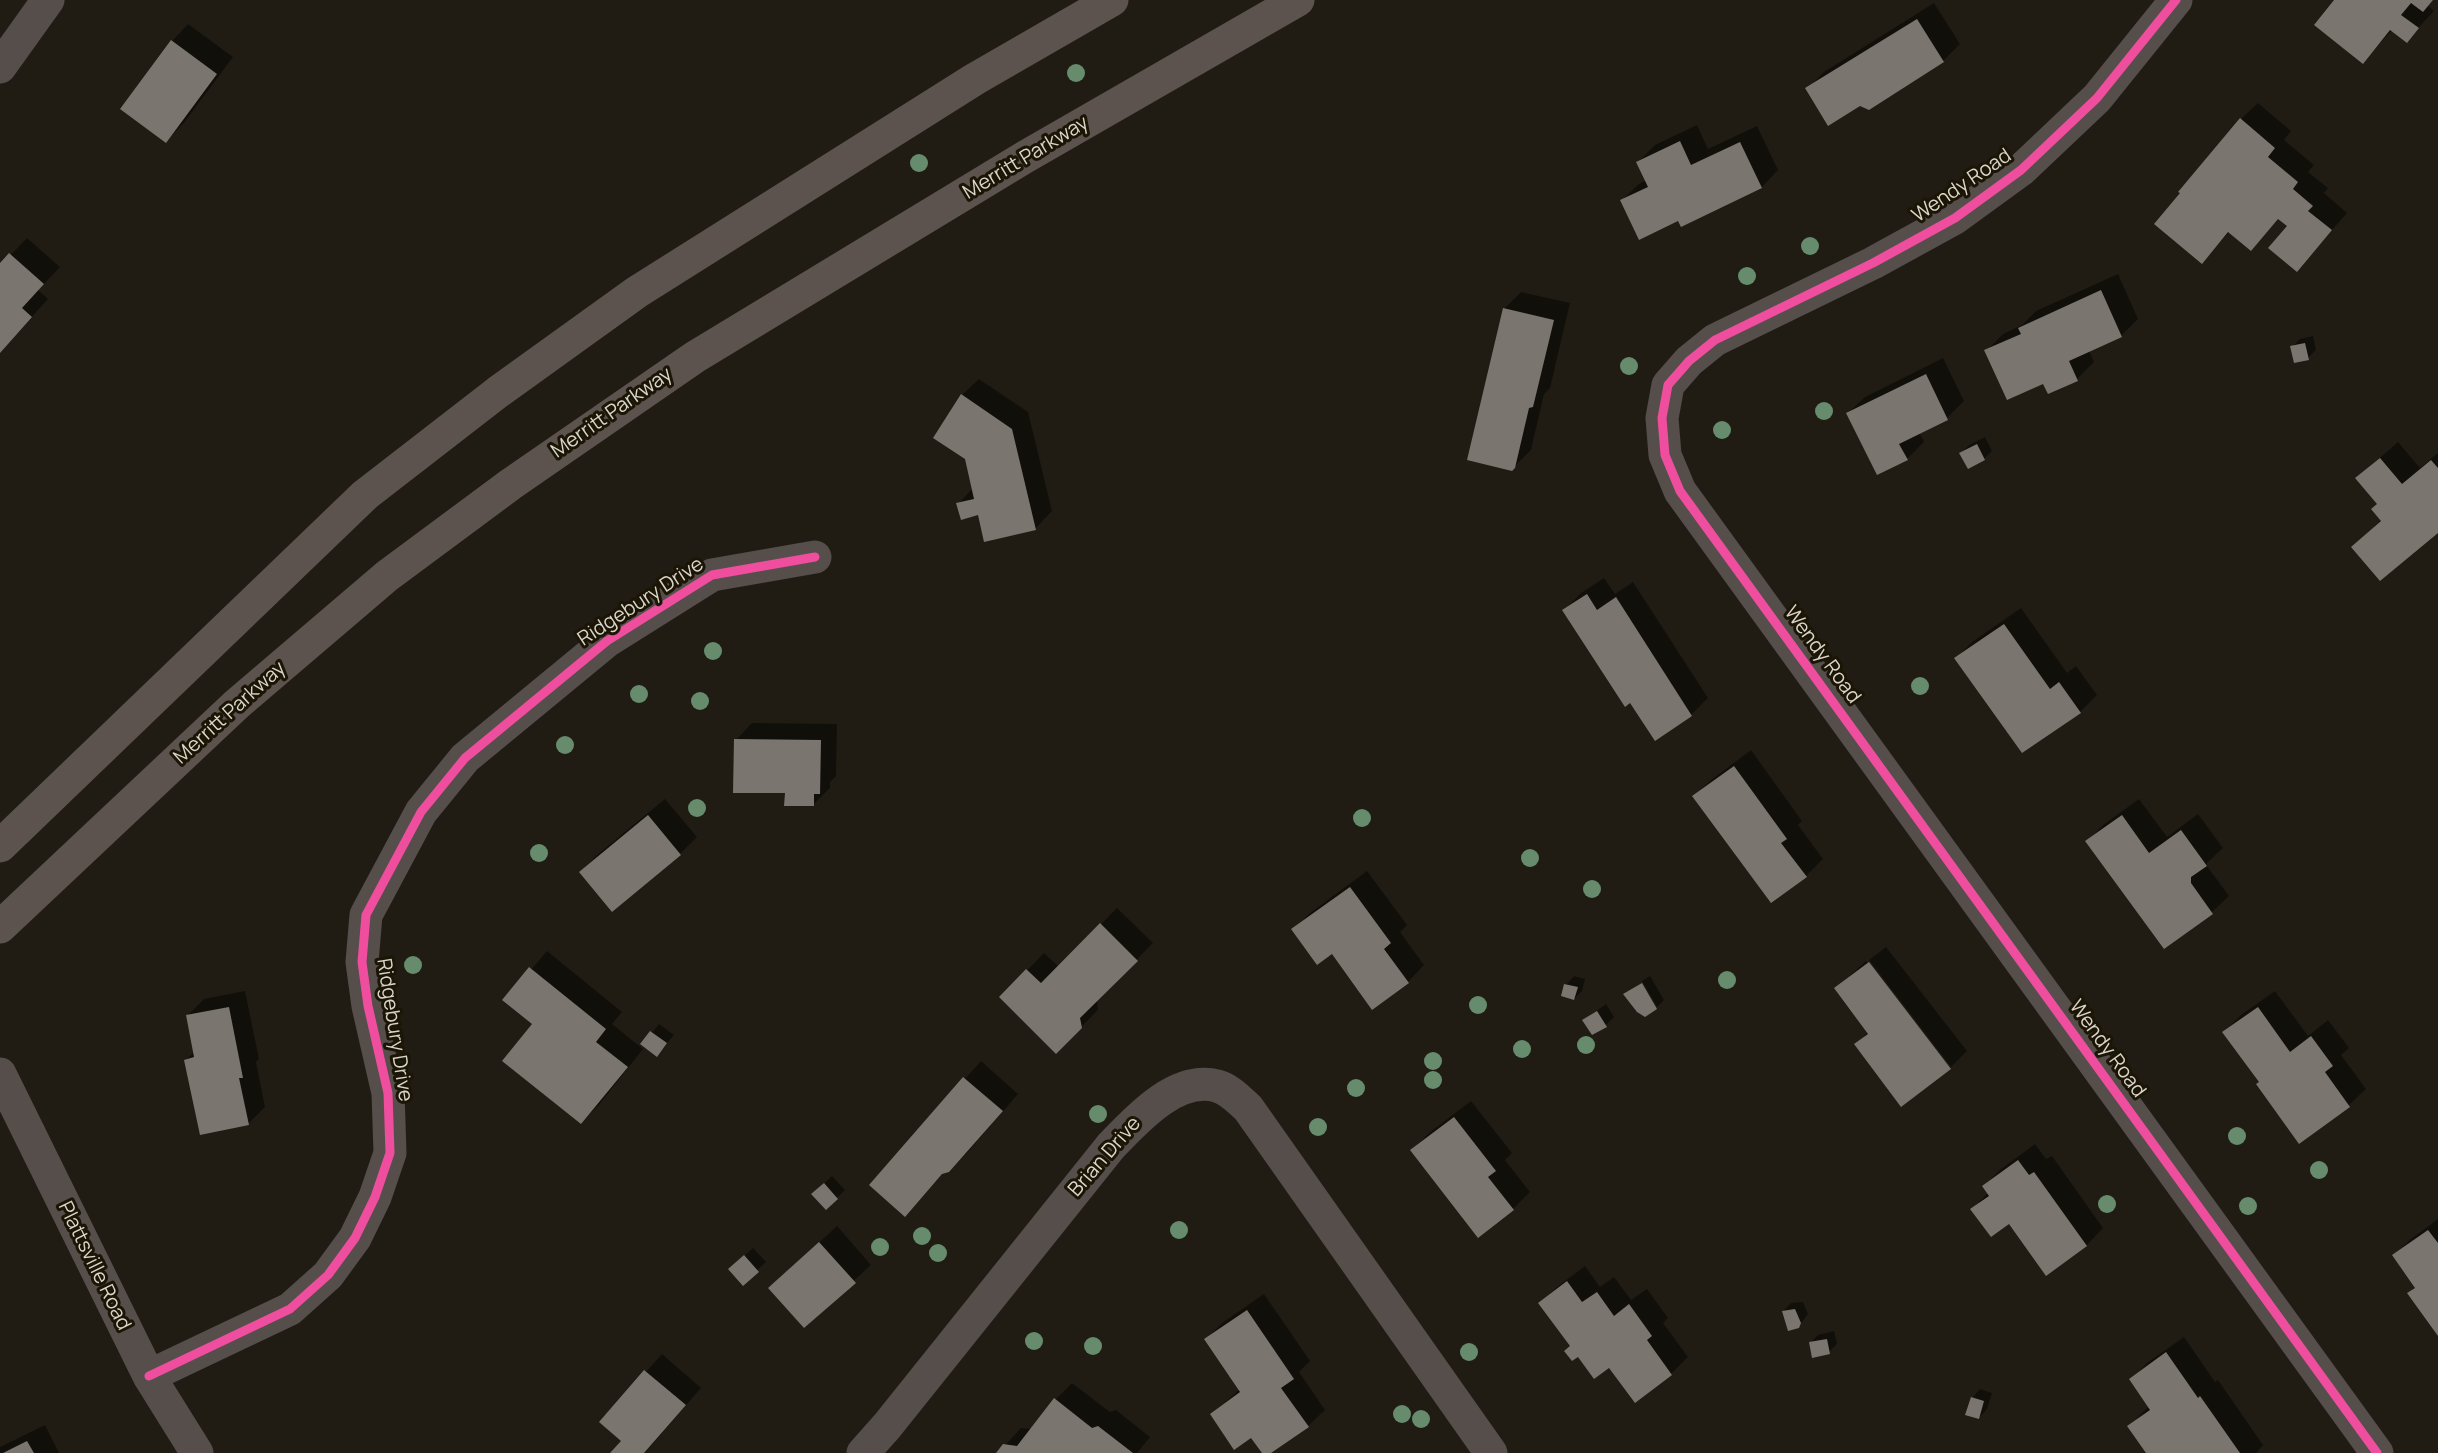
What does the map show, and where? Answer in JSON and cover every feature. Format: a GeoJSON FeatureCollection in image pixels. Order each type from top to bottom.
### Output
{"type":"FeatureCollection","features":[{"type":"Feature","properties":{"kind":"highway"},"geometry":{"type":"LineString","coordinates":[[0,846],[364,495],[498,392],[637,292],[975,79],[1112,0]]}},
{"type":"Feature","properties":{"kind":"highway","name":"Merritt Parkway"},"geometry":{"type":"LineString","coordinates":[[0,927],[237,704],[387,576],[511,483],[694,357],[1025,158],[1298,0]]}},
{"type":"Feature","properties":{"kind":"street"},"geometry":{"type":"LineString","coordinates":[[0,68],[48,0]]}},
{"type":"Feature","properties":{"kind":"street","name":"Wendy Road"},"geometry":{"type":"LineString","coordinates":[[2176,0],[2097,98],[2021,170],[1955,218],[1873,263],[1715,340],[1689,361],[1668,386],[1662,418],[1665,455],[1680,491],[2378,1453]]}},
{"type":"Feature","properties":{"kind":"street","name":"Ridgebury Drive"},"geometry":{"type":"LineString","coordinates":[[149,1376],[290,1309],[328,1275],[355,1238],[375,1197],[390,1153],[390,1143],[388,1093],[368,1006],[362,962],[366,915],[421,812],[465,758],[607,641],[712,575],[815,557]]}},
{"type":"Feature","properties":{"kind":"street","name":"Plattsville Road"},"geometry":{"type":"LineString","coordinates":[[0,1074],[149,1376],[196,1453]]}},
{"type":"Feature","properties":{"kind":"street","name":"Brian Drive"},"geometry":{"type":"LineString","coordinates":[[863,1453],[888,1426],[1111,1146],[1142,1114],[1164,1098],[1196,1085],[1218,1086],[1236,1096],[1248,1108],[1491,1453]]}},
{"type":"Feature","properties":{"kind":"building"},"geometry":{"type":"Polygon","coordinates":[[[2334,0],[2433,0],[2423,12],[2411,3],[2401,15],[2419,28],[2407,43],[2390,30],[2363,64],[2314,25],[2334,0]]]}},
{"type":"Feature","properties":{"kind":"building"},"geometry":{"type":"Polygon","coordinates":[[[1917,19],[1944,62],[1869,110],[1860,106],[1828,126],[1805,88],[1917,19]]]}},
{"type":"Feature","properties":{"kind":"building"},"geometry":{"type":"Polygon","coordinates":[[[171,40],[217,74],[166,143],[120,109],[171,40]]]}},
{"type":"Feature","properties":{"kind":"building"},"geometry":{"type":"Polygon","coordinates":[[[2240,118],[2275,148],[2268,157],[2298,182],[2293,189],[2313,206],[2308,211],[2332,230],[2297,272],[2268,248],[2287,226],[2278,219],[2251,251],[2228,232],[2202,264],[2154,224],[2240,118]]]}},
{"type":"Feature","properties":{"kind":"building"},"geometry":{"type":"Polygon","coordinates":[[[1680,141],[1691,165],[1740,142],[1762,188],[1681,227],[1678,221],[1639,240],[1620,200],[1648,187],[1636,162],[1680,141]]]}},
{"type":"Feature","properties":{"kind":"building"},"geometry":{"type":"Polygon","coordinates":[[[9,253],[44,284],[22,308],[32,317],[0,353],[0,263],[9,253]]]}},
{"type":"Feature","properties":{"kind":"building"},"geometry":{"type":"Polygon","coordinates":[[[2101,290],[2122,337],[2069,361],[2078,381],[2048,394],[2043,384],[2007,400],[1984,350],[2021,334],[2018,328],[2101,290]]]}},
{"type":"Feature","properties":{"kind":"building"},"geometry":{"type":"Polygon","coordinates":[[[1503,308],[1554,320],[1533,407],[1529,408],[1515,468],[1512,471],[1467,460],[1503,308]]]}},
{"type":"Feature","properties":{"kind":"building"},"geometry":{"type":"Polygon","coordinates":[[[2305,343],[2309,360],[2294,363],[2290,346],[2305,343]]]}},
{"type":"Feature","properties":{"kind":"building"},"geometry":{"type":"Polygon","coordinates":[[[1926,374],[1948,420],[1899,444],[1908,460],[1877,475],[1846,413],[1926,374]]]}},
{"type":"Feature","properties":{"kind":"building"},"geometry":{"type":"Polygon","coordinates":[[[961,394],[1012,429],[1036,530],[984,542],[978,515],[961,520],[956,503],[974,499],[965,459],[933,438],[961,394]]]}},
{"type":"Feature","properties":{"kind":"building"},"geometry":{"type":"Polygon","coordinates":[[[1977,444],[1985,460],[1968,469],[1959,453],[1977,444]]]}},
{"type":"Feature","properties":{"kind":"building"},"geometry":{"type":"Polygon","coordinates":[[[2380,458],[2402,484],[2431,460],[2438,468],[2438,533],[2380,581],[2351,547],[2381,521],[2371,509],[2377,504],[2355,478],[2380,458]]]}},
{"type":"Feature","properties":{"kind":"building"},"geometry":{"type":"Polygon","coordinates":[[[1587,594],[1597,610],[1616,597],[1692,716],[1655,741],[1630,703],[1625,707],[1562,610],[1587,594]]]}},
{"type":"Feature","properties":{"kind":"building"},"geometry":{"type":"Polygon","coordinates":[[[2004,624],[2050,689],[2059,682],[2081,713],[2022,753],[1954,658],[2004,624]]]}},
{"type":"Feature","properties":{"kind":"building"},"geometry":{"type":"Polygon","coordinates":[[[734,739],[821,740],[820,794],[814,794],[814,806],[784,806],[785,793],[733,793],[734,739]]]}},
{"type":"Feature","properties":{"kind":"building"},"geometry":{"type":"Polygon","coordinates":[[[1734,766],[1787,839],[1781,843],[1807,877],[1771,903],[1692,796],[1734,766]]]}},
{"type":"Feature","properties":{"kind":"building"},"geometry":{"type":"Polygon","coordinates":[[[648,815],[681,855],[612,912],[579,872],[648,815]]]}},
{"type":"Feature","properties":{"kind":"building"},"geometry":{"type":"Polygon","coordinates":[[[2122,815],[2149,853],[2181,830],[2207,866],[2191,877],[2191,883],[2213,914],[2164,949],[2085,841],[2122,815]]]}},
{"type":"Feature","properties":{"kind":"building"},"geometry":{"type":"Polygon","coordinates":[[[1350,887],[1391,943],[1384,949],[1409,983],[1372,1010],[1332,954],[1317,965],[1291,929],[1350,887]]]}},
{"type":"Feature","properties":{"kind":"building"},"geometry":{"type":"Polygon","coordinates":[[[1100,923],[1138,961],[1080,1018],[1082,1028],[1056,1054],[999,997],[1026,969],[1041,983],[1100,923]]]}},
{"type":"Feature","properties":{"kind":"building"},"geometry":{"type":"Polygon","coordinates":[[[1869,962],[1951,1069],[1901,1107],[1854,1044],[1868,1034],[1834,988],[1869,962]]]}},
{"type":"Feature","properties":{"kind":"building"},"geometry":{"type":"Polygon","coordinates":[[[529,967],[606,1029],[596,1042],[628,1067],[581,1124],[502,1061],[532,1024],[502,1000],[529,967]]]}},
{"type":"Feature","properties":{"kind":"building"},"geometry":{"type":"Polygon","coordinates":[[[1642,983],[1657,1009],[1645,1017],[1637,1012],[1623,994],[1642,983]]]}},
{"type":"Feature","properties":{"kind":"building"},"geometry":{"type":"Polygon","coordinates":[[[1564,984],[1578,987],[1574,1000],[1561,996],[1564,984]]]}},
{"type":"Feature","properties":{"kind":"building"},"geometry":{"type":"Polygon","coordinates":[[[229,1007],[243,1078],[239,1078],[249,1125],[200,1135],[184,1060],[194,1057],[186,1015],[229,1007]]]}},
{"type":"Feature","properties":{"kind":"building"},"geometry":{"type":"Polygon","coordinates":[[[2258,1007],[2290,1052],[2311,1036],[2333,1066],[2325,1072],[2350,1107],[2299,1144],[2256,1084],[2259,1082],[2222,1032],[2258,1007]]]}},
{"type":"Feature","properties":{"kind":"building"},"geometry":{"type":"Polygon","coordinates":[[[1597,1011],[1607,1027],[1592,1035],[1582,1020],[1597,1011]]]}},
{"type":"Feature","properties":{"kind":"building"},"geometry":{"type":"Polygon","coordinates":[[[650,1031],[667,1043],[657,1057],[640,1044],[650,1031]]]}},
{"type":"Feature","properties":{"kind":"building"},"geometry":{"type":"Polygon","coordinates":[[[963,1077],[1003,1111],[949,1172],[942,1174],[905,1217],[869,1185],[963,1077]]]}},
{"type":"Feature","properties":{"kind":"building"},"geometry":{"type":"Polygon","coordinates":[[[1454,1117],[1496,1171],[1488,1177],[1514,1210],[1478,1238],[1410,1150],[1454,1117]]]}},
{"type":"Feature","properties":{"kind":"building"},"geometry":{"type":"Polygon","coordinates":[[[2018,1160],[2029,1175],[2034,1172],[2087,1246],[2046,1276],[2009,1224],[1991,1237],[1970,1209],[1989,1196],[1982,1186],[2018,1160]]]}},
{"type":"Feature","properties":{"kind":"building"},"geometry":{"type":"Polygon","coordinates":[[[824,1183],[838,1199],[826,1210],[811,1194],[824,1183]]]}},
{"type":"Feature","properties":{"kind":"building"},"geometry":{"type":"Polygon","coordinates":[[[2428,1230],[2438,1243],[2438,1336],[2407,1293],[2415,1288],[2392,1255],[2428,1230]]]}},
{"type":"Feature","properties":{"kind":"building"},"geometry":{"type":"Polygon","coordinates":[[[819,1242],[856,1283],[804,1328],[768,1288],[819,1242]]]}},
{"type":"Feature","properties":{"kind":"building"},"geometry":{"type":"Polygon","coordinates":[[[744,1255],[759,1272],[743,1286],[728,1269],[744,1255]]]}},
{"type":"Feature","properties":{"kind":"building"},"geometry":{"type":"Polygon","coordinates":[[[1567,1281],[1582,1302],[1597,1292],[1614,1316],[1629,1304],[1652,1336],[1647,1340],[1672,1375],[1635,1403],[1609,1368],[1594,1379],[1578,1357],[1572,1361],[1564,1351],[1570,1346],[1538,1303],[1567,1281]]]}},
{"type":"Feature","properties":{"kind":"building"},"geometry":{"type":"Polygon","coordinates":[[[1795,1309],[1801,1323],[1799,1328],[1788,1331],[1782,1311],[1795,1309]]]}},
{"type":"Feature","properties":{"kind":"building"},"geometry":{"type":"Polygon","coordinates":[[[1247,1310],[1294,1379],[1281,1388],[1309,1427],[1271,1453],[1262,1453],[1251,1438],[1234,1450],[1210,1414],[1240,1392],[1204,1339],[1247,1310]]]}},
{"type":"Feature","properties":{"kind":"building"},"geometry":{"type":"Polygon","coordinates":[[[1827,1339],[1830,1354],[1812,1358],[1809,1342],[1827,1339]]]}},
{"type":"Feature","properties":{"kind":"building"},"geometry":{"type":"Polygon","coordinates":[[[2166,1352],[2240,1453],[2146,1453],[2127,1426],[2150,1410],[2129,1379],[2166,1352]]]}},
{"type":"Feature","properties":{"kind":"building"},"geometry":{"type":"Polygon","coordinates":[[[644,1370],[686,1405],[644,1453],[610,1453],[621,1441],[599,1422],[644,1370]]]}},
{"type":"Feature","properties":{"kind":"building"},"geometry":{"type":"Polygon","coordinates":[[[1971,1397],[1984,1401],[1979,1419],[1965,1415],[1971,1397]]]}},
{"type":"Feature","properties":{"kind":"building"},"geometry":{"type":"Polygon","coordinates":[[[1054,1398],[1092,1428],[1098,1426],[1133,1453],[996,1453],[1003,1444],[1017,1446],[1054,1398]]]}},
{"type":"Feature","properties":{"kind":"building"},"geometry":{"type":"Polygon","coordinates":[[[27,1441],[34,1453],[3,1453],[27,1441]]]}},
{"type":"Feature","properties":{"kind":"cycle path"},"geometry":{"type":"LineString","coordinates":[[2176,0],[2097,98],[2021,170],[1955,218],[1873,263],[1715,340],[1689,361],[1668,385],[1662,418],[1665,455],[1680,491],[2377,1453]]}},
{"type":"Feature","properties":{"kind":"cycle path"},"geometry":{"type":"LineString","coordinates":[[149,1376],[290,1309],[328,1275],[355,1238],[375,1197],[390,1153],[388,1093],[368,1006],[362,962],[366,915],[421,812],[465,758],[607,641],[712,575],[815,557]]}}]}
